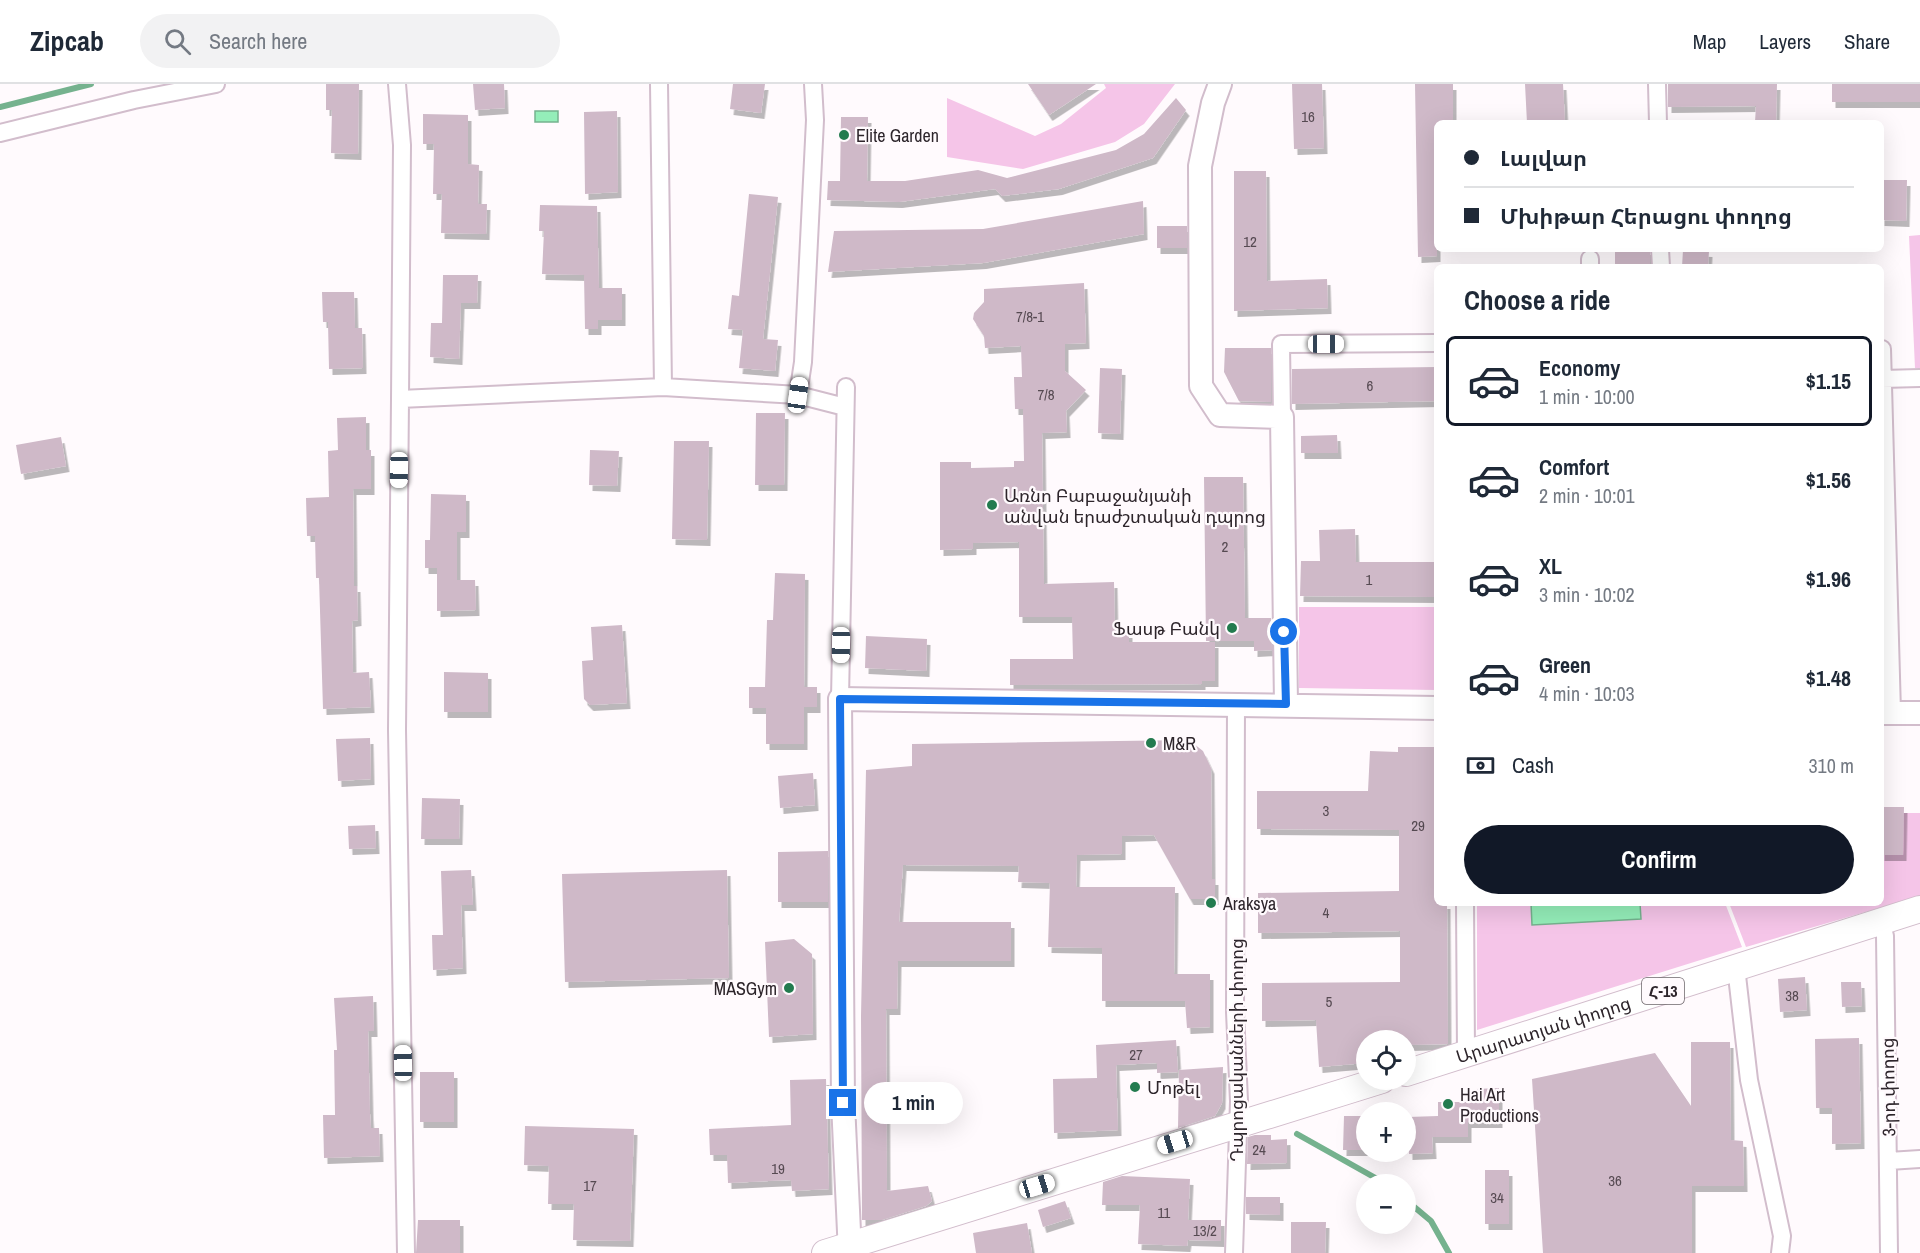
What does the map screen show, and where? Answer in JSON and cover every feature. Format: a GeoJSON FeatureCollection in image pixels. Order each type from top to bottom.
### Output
{"type":"FeatureCollection","features":[{"type":"Feature","properties":{"kind":"main road","name":"Արարատյան փողոց"},"geometry":{"type":"LineString","coordinates":[[1416,1070],[1920,909]]}},
{"type":"Feature","properties":{"kind":"main road"},"geometry":{"type":"LineString","coordinates":[[825,1253],[850,1249],[1217,1129],[1238,1126],[1356,1088]]}},
{"type":"Feature","properties":{"kind":"street"},"geometry":{"type":"LineString","coordinates":[[0,133],[134,100],[216,84]]}},
{"type":"Feature","properties":{"kind":"street"},"geometry":{"type":"LineString","coordinates":[[397,84],[402,145],[398,730],[406,1253]]}},
{"type":"Feature","properties":{"kind":"street"},"geometry":{"type":"LineString","coordinates":[[659,84],[663,387]]}},
{"type":"Feature","properties":{"kind":"street"},"geometry":{"type":"LineString","coordinates":[[798,395],[803,362],[815,120],[813,84]]}},
{"type":"Feature","properties":{"kind":"street"},"geometry":{"type":"LineString","coordinates":[[1220,84],[1213,103],[1200,166],[1201,386],[1220,415],[1282,417]]}},
{"type":"Feature","properties":{"kind":"street"},"geometry":{"type":"LineString","coordinates":[[1657,84],[1658,120]]}},
{"type":"Feature","properties":{"kind":"street"},"geometry":{"type":"LineString","coordinates":[[1286,704],[1281,344],[1434,343]]}},
{"type":"Feature","properties":{"kind":"street"},"geometry":{"type":"LineString","coordinates":[[1884,379],[1920,378]]}},
{"type":"Feature","properties":{"kind":"street"},"geometry":{"type":"LineString","coordinates":[[400,399],[663,387],[798,395],[845,407]]}},
{"type":"Feature","properties":{"kind":"street"},"geometry":{"type":"LineString","coordinates":[[846,387],[840,699],[843,1103],[850,1249]]}},
{"type":"Feature","properties":{"kind":"street"},"geometry":{"type":"LineString","coordinates":[[1884,540],[1887,713],[1920,713]]}},
{"type":"Feature","properties":{"kind":"street"},"geometry":{"type":"LineString","coordinates":[[840,699],[1236,703],[1434,708]]}},
{"type":"Feature","properties":{"kind":"street","name":"Դպրոցականների փողոց"},"geometry":{"type":"LineString","coordinates":[[1234,1253],[1238,1126],[1236,703]]}},
{"type":"Feature","properties":{"kind":"street"},"geometry":{"type":"LineString","coordinates":[[1465,906],[1466,1054]]}},
{"type":"Feature","properties":{"kind":"street","name":"3-րդ փողոց"},"geometry":{"type":"LineString","coordinates":[[1881,921],[1885,936],[1889,1253]]}},
{"type":"Feature","properties":{"kind":"street"},"geometry":{"type":"LineString","coordinates":[[1736,967],[1749,1080],[1782,1236],[1780,1253]]}},
{"type":"Feature","properties":{"kind":"street"},"geometry":{"type":"LineString","coordinates":[[1889,1161],[1920,1159]]}},
{"type":"Feature","properties":{"kind":"shaded area"},"geometry":{"type":"Polygon","coordinates":[[[1104,84],[1175,84],[1144,124],[1115,142],[1023,169],[947,157],[947,98],[1035,136],[1061,124],[1106,88],[1104,84]]]}},
{"type":"Feature","properties":{"kind":"shaded area"},"geometry":{"type":"Polygon","coordinates":[[[535,111],[558,111],[558,122],[535,122],[535,111]]]}},
{"type":"Feature","properties":{"kind":"shaded area"},"geometry":{"type":"Polygon","coordinates":[[[1920,235],[1920,368],[1915,368],[1909,236],[1920,235]]]}},
{"type":"Feature","properties":{"kind":"shaded area"},"geometry":{"type":"Polygon","coordinates":[[[1299,607],[1434,607],[1434,690],[1299,688],[1299,607]]]}},
{"type":"Feature","properties":{"kind":"shaded area"},"geometry":{"type":"Polygon","coordinates":[[[1884,813],[1920,813],[1920,896],[1746,947],[1730,906],[1884,906],[1884,813]]]}},
{"type":"Feature","properties":{"kind":"shaded area"},"geometry":{"type":"Polygon","coordinates":[[[1477,906],[1726,906],[1742,947],[1477,1030],[1477,906]]]}},
{"type":"Feature","properties":{"kind":"shaded area"},"geometry":{"type":"Polygon","coordinates":[[[1531,906],[1640,906],[1641,919],[1532,925],[1531,906]]]}},
{"type":"Feature","properties":{"kind":"building"},"geometry":{"type":"Polygon","coordinates":[[[326,84],[359,84],[358,154],[331,153],[332,110],[326,110],[326,84]]]}},
{"type":"Feature","properties":{"kind":"building"},"geometry":{"type":"Polygon","coordinates":[[[473,84],[504,84],[505,108],[475,110],[473,84]]]}},
{"type":"Feature","properties":{"kind":"building"},"geometry":{"type":"Polygon","coordinates":[[[733,84],[765,84],[761,113],[730,109],[733,84]]]}},
{"type":"Feature","properties":{"kind":"building"},"geometry":{"type":"Polygon","coordinates":[[[1028,84],[1096,84],[1049,115],[1028,84]]]}},
{"type":"Feature","properties":{"kind":"building"},"geometry":{"type":"Polygon","coordinates":[[[1292,84],[1322,84],[1324,148],[1294,149],[1292,84]]]}},
{"type":"Feature","properties":{"kind":"building"},"geometry":{"type":"Polygon","coordinates":[[[1415,84],[1453,84],[1453,120],[1434,120],[1434,252],[1437,252],[1437,256],[1418,257],[1415,84]]]}},
{"type":"Feature","properties":{"kind":"building"},"geometry":{"type":"Polygon","coordinates":[[[1525,84],[1563,84],[1565,120],[1527,120],[1525,84]]]}},
{"type":"Feature","properties":{"kind":"building"},"geometry":{"type":"Polygon","coordinates":[[[1668,84],[1777,84],[1776,120],[1755,120],[1756,106],[1668,107],[1668,84]]]}},
{"type":"Feature","properties":{"kind":"building"},"geometry":{"type":"Polygon","coordinates":[[[1832,84],[1920,84],[1920,102],[1832,102],[1832,84]]]}},
{"type":"Feature","properties":{"kind":"building"},"geometry":{"type":"Polygon","coordinates":[[[1176,98],[1186,110],[1153,158],[1059,189],[1002,196],[995,189],[899,202],[827,200],[828,181],[840,181],[841,117],[868,117],[867,181],[905,181],[978,170],[1007,178],[1116,150],[1144,134],[1176,98]]]}},
{"type":"Feature","properties":{"kind":"building"},"geometry":{"type":"Polygon","coordinates":[[[617,111],[618,192],[585,194],[584,112],[617,111]]]}},
{"type":"Feature","properties":{"kind":"building"},"geometry":{"type":"Polygon","coordinates":[[[423,114],[468,115],[468,164],[479,165],[478,204],[487,204],[486,234],[441,233],[442,194],[433,194],[434,144],[423,144],[423,114]]]}},
{"type":"Feature","properties":{"kind":"building"},"geometry":{"type":"Polygon","coordinates":[[[1234,171],[1266,171],[1267,281],[1327,279],[1328,308],[1234,311],[1234,171]]]}},
{"type":"Feature","properties":{"kind":"building"},"geometry":{"type":"Polygon","coordinates":[[[1884,180],[1907,180],[1906,221],[1884,220],[1884,180]]]}},
{"type":"Feature","properties":{"kind":"building"},"geometry":{"type":"Polygon","coordinates":[[[749,194],[778,197],[763,339],[778,340],[775,371],[739,368],[743,330],[728,329],[732,295],[739,296],[749,194]]]}},
{"type":"Feature","properties":{"kind":"building"},"geometry":{"type":"Polygon","coordinates":[[[1143,201],[1144,234],[983,263],[828,272],[834,231],[983,229],[1143,201]]]}},
{"type":"Feature","properties":{"kind":"building"},"geometry":{"type":"Polygon","coordinates":[[[540,205],[597,206],[599,288],[622,288],[622,320],[598,320],[598,329],[585,329],[584,275],[542,274],[544,231],[539,231],[540,205]]]}},
{"type":"Feature","properties":{"kind":"building"},"geometry":{"type":"Polygon","coordinates":[[[1157,226],[1187,226],[1187,248],[1157,248],[1157,226]]]}},
{"type":"Feature","properties":{"kind":"building"},"geometry":{"type":"Polygon","coordinates":[[[1615,252],[1650,252],[1650,264],[1615,264],[1615,252]]]}},
{"type":"Feature","properties":{"kind":"building"},"geometry":{"type":"Polygon","coordinates":[[[1683,252],[1709,252],[1708,264],[1682,264],[1683,252]]]}},
{"type":"Feature","properties":{"kind":"building"},"geometry":{"type":"Polygon","coordinates":[[[443,275],[478,275],[477,303],[461,303],[459,359],[430,357],[431,323],[442,323],[443,275]]]}},
{"type":"Feature","properties":{"kind":"building"},"geometry":{"type":"Polygon","coordinates":[[[1084,283],[1086,343],[1065,344],[1065,371],[1086,390],[1066,411],[1067,432],[1042,433],[1044,584],[1114,582],[1115,632],[1129,632],[1129,642],[1215,642],[1215,681],[1202,681],[1202,684],[1010,685],[1010,659],[1073,659],[1072,617],[1019,617],[1019,542],[973,543],[973,549],[940,550],[940,462],[971,462],[971,468],[1014,467],[1014,461],[1024,461],[1023,409],[1015,409],[1014,377],[1022,377],[1021,346],[985,348],[984,336],[973,319],[974,313],[984,302],[984,289],[1084,283]]]}},
{"type":"Feature","properties":{"kind":"building"},"geometry":{"type":"Polygon","coordinates":[[[322,292],[354,292],[355,328],[362,328],[363,368],[329,369],[328,322],[323,322],[322,292]]]}},
{"type":"Feature","properties":{"kind":"building"},"geometry":{"type":"Polygon","coordinates":[[[1225,348],[1271,348],[1271,402],[1239,401],[1224,372],[1225,348]]]}},
{"type":"Feature","properties":{"kind":"building"},"geometry":{"type":"Polygon","coordinates":[[[1434,367],[1434,401],[1292,404],[1292,369],[1434,367]]]}},
{"type":"Feature","properties":{"kind":"building"},"geometry":{"type":"Polygon","coordinates":[[[1100,368],[1122,369],[1120,434],[1098,433],[1100,368]]]}},
{"type":"Feature","properties":{"kind":"building"},"geometry":{"type":"Polygon","coordinates":[[[756,413],[785,413],[784,485],[755,485],[756,413]]]}},
{"type":"Feature","properties":{"kind":"building"},"geometry":{"type":"Polygon","coordinates":[[[366,417],[366,450],[371,450],[371,489],[353,489],[354,586],[357,586],[358,620],[352,621],[353,673],[369,672],[371,707],[323,709],[319,578],[316,578],[315,536],[307,536],[306,498],[329,497],[328,451],[338,450],[337,418],[366,417]]]}},
{"type":"Feature","properties":{"kind":"building"},"geometry":{"type":"Polygon","coordinates":[[[1337,435],[1338,453],[1301,453],[1301,436],[1337,435]]]}},
{"type":"Feature","properties":{"kind":"building"},"geometry":{"type":"Polygon","coordinates":[[[61,437],[66,466],[21,474],[16,445],[61,437]]]}},
{"type":"Feature","properties":{"kind":"building"},"geometry":{"type":"Polygon","coordinates":[[[674,441],[709,441],[707,540],[672,539],[674,441]]]}},
{"type":"Feature","properties":{"kind":"building"},"geometry":{"type":"Polygon","coordinates":[[[590,450],[619,451],[617,486],[589,485],[590,450]]]}},
{"type":"Feature","properties":{"kind":"building"},"geometry":{"type":"Polygon","coordinates":[[[1204,477],[1243,477],[1245,618],[1271,618],[1272,650],[1254,651],[1254,641],[1206,641],[1204,477]]]}},
{"type":"Feature","properties":{"kind":"building"},"geometry":{"type":"Polygon","coordinates":[[[431,494],[466,495],[466,532],[457,532],[457,580],[475,580],[476,610],[437,611],[437,568],[425,568],[425,540],[430,540],[431,494]]]}},
{"type":"Feature","properties":{"kind":"building"},"geometry":{"type":"Polygon","coordinates":[[[1355,529],[1356,562],[1434,562],[1434,597],[1300,596],[1301,561],[1320,561],[1319,530],[1355,529]]]}},
{"type":"Feature","properties":{"kind":"building"},"geometry":{"type":"Polygon","coordinates":[[[775,573],[805,574],[804,687],[817,687],[817,707],[804,707],[804,744],[766,744],[766,708],[749,708],[749,687],[765,687],[767,620],[773,620],[775,573]]]}},
{"type":"Feature","properties":{"kind":"building"},"geometry":{"type":"Polygon","coordinates":[[[622,625],[627,703],[590,705],[584,699],[582,661],[593,660],[591,627],[622,625]]]}},
{"type":"Feature","properties":{"kind":"building"},"geometry":{"type":"Polygon","coordinates":[[[866,636],[927,639],[926,671],[865,668],[866,636]]]}},
{"type":"Feature","properties":{"kind":"building"},"geometry":{"type":"Polygon","coordinates":[[[444,672],[488,673],[488,712],[444,712],[444,672]]]}},
{"type":"Feature","properties":{"kind":"building"},"geometry":{"type":"Polygon","coordinates":[[[370,738],[371,779],[338,781],[336,739],[370,738]]]}},
{"type":"Feature","properties":{"kind":"building"},"geometry":{"type":"Polygon","coordinates":[[[1189,740],[1203,751],[1211,768],[1212,879],[1215,879],[1215,899],[1190,899],[1154,835],[1122,836],[1122,854],[1077,855],[1076,887],[1175,887],[1174,974],[1210,974],[1210,1027],[1187,1028],[1185,1001],[1102,1001],[1102,948],[1048,947],[1050,883],[1018,882],[1019,866],[903,865],[899,922],[1011,922],[1011,961],[898,961],[897,1009],[886,1009],[887,1191],[928,1186],[932,1201],[926,1206],[882,1220],[862,1220],[861,1016],[866,770],[912,766],[912,744],[1189,740]]]}},
{"type":"Feature","properties":{"kind":"building"},"geometry":{"type":"Polygon","coordinates":[[[1398,747],[1434,747],[1434,906],[1447,906],[1448,1044],[1416,1045],[1416,1030],[1356,1030],[1356,1064],[1319,1067],[1316,1020],[1262,1021],[1262,983],[1400,982],[1400,931],[1258,933],[1258,893],[1399,891],[1399,830],[1257,829],[1257,791],[1368,791],[1370,751],[1398,752],[1398,747]]]}},
{"type":"Feature","properties":{"kind":"building"},"geometry":{"type":"Polygon","coordinates":[[[813,773],[815,805],[780,808],[778,776],[813,773]]]}},
{"type":"Feature","properties":{"kind":"building"},"geometry":{"type":"Polygon","coordinates":[[[422,798],[460,799],[459,839],[421,839],[422,798]]]}},
{"type":"Feature","properties":{"kind":"building"},"geometry":{"type":"Polygon","coordinates":[[[1884,807],[1904,807],[1903,855],[1884,855],[1884,807]]]}},
{"type":"Feature","properties":{"kind":"building"},"geometry":{"type":"Polygon","coordinates":[[[375,825],[376,848],[349,849],[348,826],[375,825]]]}},
{"type":"Feature","properties":{"kind":"building"},"geometry":{"type":"Polygon","coordinates":[[[828,851],[828,902],[778,902],[778,852],[828,851]]]}},
{"type":"Feature","properties":{"kind":"building"},"geometry":{"type":"Polygon","coordinates":[[[471,870],[473,905],[461,905],[463,968],[433,970],[432,935],[443,935],[441,871],[471,870]]]}},
{"type":"Feature","properties":{"kind":"building"},"geometry":{"type":"Polygon","coordinates":[[[727,870],[729,978],[565,982],[562,874],[727,870]]]}},
{"type":"Feature","properties":{"kind":"building"},"geometry":{"type":"Polygon","coordinates":[[[794,939],[812,954],[813,1034],[769,1037],[765,942],[794,939]]]}},
{"type":"Feature","properties":{"kind":"building"},"geometry":{"type":"Polygon","coordinates":[[[1805,977],[1807,1010],[1780,1012],[1778,979],[1805,977]]]}},
{"type":"Feature","properties":{"kind":"building"},"geometry":{"type":"Polygon","coordinates":[[[1841,982],[1861,982],[1862,1006],[1842,1007],[1841,982]]]}},
{"type":"Feature","properties":{"kind":"building"},"geometry":{"type":"Polygon","coordinates":[[[373,996],[374,1031],[368,1031],[370,1114],[371,1128],[379,1128],[380,1156],[324,1158],[323,1115],[335,1115],[334,1050],[337,1050],[334,998],[373,996]]]}},
{"type":"Feature","properties":{"kind":"building"},"geometry":{"type":"Polygon","coordinates":[[[1859,1038],[1861,1143],[1832,1144],[1832,1108],[1816,1108],[1815,1039],[1859,1038]]]}},
{"type":"Feature","properties":{"kind":"building"},"geometry":{"type":"Polygon","coordinates":[[[1176,1040],[1178,1072],[1157,1073],[1157,1063],[1116,1065],[1118,1130],[1054,1133],[1053,1079],[1097,1078],[1096,1045],[1176,1040]]]}},
{"type":"Feature","properties":{"kind":"building"},"geometry":{"type":"Polygon","coordinates":[[[1691,1042],[1730,1042],[1731,1140],[1743,1141],[1744,1186],[1692,1186],[1692,1253],[1543,1253],[1532,1079],[1655,1053],[1691,1106],[1691,1042]]]}},
{"type":"Feature","properties":{"kind":"building"},"geometry":{"type":"Polygon","coordinates":[[[1223,1067],[1222,1103],[1215,1116],[1178,1128],[1179,1070],[1223,1067]]]}},
{"type":"Feature","properties":{"kind":"building"},"geometry":{"type":"Polygon","coordinates":[[[420,1072],[454,1072],[454,1122],[420,1122],[420,1072]]]}},
{"type":"Feature","properties":{"kind":"building"},"geometry":{"type":"Polygon","coordinates":[[[826,1079],[829,1189],[792,1191],[791,1180],[728,1183],[727,1155],[710,1155],[709,1129],[791,1125],[790,1080],[826,1079]]]}},
{"type":"Feature","properties":{"kind":"building"},"geometry":{"type":"Polygon","coordinates":[[[1499,1088],[1499,1122],[1468,1122],[1468,1137],[1432,1137],[1433,1153],[1416,1154],[1416,1117],[1438,1116],[1438,1102],[1476,1102],[1476,1089],[1499,1088]]]}},
{"type":"Feature","properties":{"kind":"building"},"geometry":{"type":"Polygon","coordinates":[[[1344,1116],[1356,1116],[1356,1150],[1343,1150],[1344,1116]]]}},
{"type":"Feature","properties":{"kind":"building"},"geometry":{"type":"Polygon","coordinates":[[[525,1126],[634,1129],[630,1241],[573,1240],[574,1204],[548,1204],[549,1166],[524,1165],[525,1126]]]}},
{"type":"Feature","properties":{"kind":"building"},"geometry":{"type":"Polygon","coordinates":[[[1271,1135],[1271,1140],[1287,1139],[1287,1163],[1247,1164],[1248,1137],[1271,1135]]]}},
{"type":"Feature","properties":{"kind":"building"},"geometry":{"type":"Polygon","coordinates":[[[1485,1170],[1509,1170],[1509,1224],[1485,1224],[1485,1170]]]}},
{"type":"Feature","properties":{"kind":"building"},"geometry":{"type":"Polygon","coordinates":[[[1122,1176],[1190,1179],[1188,1220],[1221,1220],[1221,1241],[1188,1240],[1187,1246],[1138,1244],[1140,1205],[1102,1205],[1103,1182],[1122,1176]]]}},
{"type":"Feature","properties":{"kind":"building"},"geometry":{"type":"Polygon","coordinates":[[[1246,1197],[1280,1197],[1280,1215],[1246,1214],[1246,1197]]]}},
{"type":"Feature","properties":{"kind":"building"},"geometry":{"type":"Polygon","coordinates":[[[1065,1201],[1071,1218],[1043,1227],[1038,1210],[1065,1201]]]}},
{"type":"Feature","properties":{"kind":"building"},"geometry":{"type":"Polygon","coordinates":[[[418,1220],[460,1220],[460,1253],[416,1253],[418,1220]]]}},
{"type":"Feature","properties":{"kind":"building"},"geometry":{"type":"Polygon","coordinates":[[[1291,1222],[1326,1222],[1325,1253],[1291,1253],[1291,1222]]]}},
{"type":"Feature","properties":{"kind":"building"},"geometry":{"type":"Polygon","coordinates":[[[1027,1223],[1032,1253],[976,1253],[973,1233],[1027,1223]]]}},
{"type":"Feature","properties":{"kind":"waterway"},"geometry":{"type":"LineString","coordinates":[[0,107],[91,84]]}},
{"type":"Feature","properties":{"kind":"waterway"},"geometry":{"type":"LineString","coordinates":[[1297,1134],[1368,1174]]}},
{"type":"Feature","properties":{"kind":"waterway"},"geometry":{"type":"LineString","coordinates":[[1416,1208],[1431,1221],[1449,1253]]}},
{"type":"Feature","properties":{"kind":"place","name":"Elite Garden"},"geometry":{"type":"Point","coordinates":[844,135]}},
{"type":"Feature","properties":{"kind":"place","name":"Առնո Բաբաջանյանի անվան երաժշտական դպրոց"},"geometry":{"type":"Point","coordinates":[992,505]}},
{"type":"Feature","properties":{"kind":"place","name":"Ֆասթ Բանկ"},"geometry":{"type":"Point","coordinates":[1232,628]}},
{"type":"Feature","properties":{"kind":"place","name":"M&R"},"geometry":{"type":"Point","coordinates":[1151,743]}},
{"type":"Feature","properties":{"kind":"place","name":"Araksya"},"geometry":{"type":"Point","coordinates":[1211,903]}},
{"type":"Feature","properties":{"kind":"place","name":"MASGym"},"geometry":{"type":"Point","coordinates":[789,988]}},
{"type":"Feature","properties":{"kind":"place","name":"Մոթել"},"geometry":{"type":"Point","coordinates":[1135,1087]}},
{"type":"Feature","properties":{"kind":"place","name":"Hai Art Productions"},"geometry":{"type":"Point","coordinates":[1448,1104]}},
{"type":"Feature","properties":{"kind":"route"},"geometry":{"type":"LineString","coordinates":[[843,1103],[840,699],[1286,704],[1284,632]]}}]}
